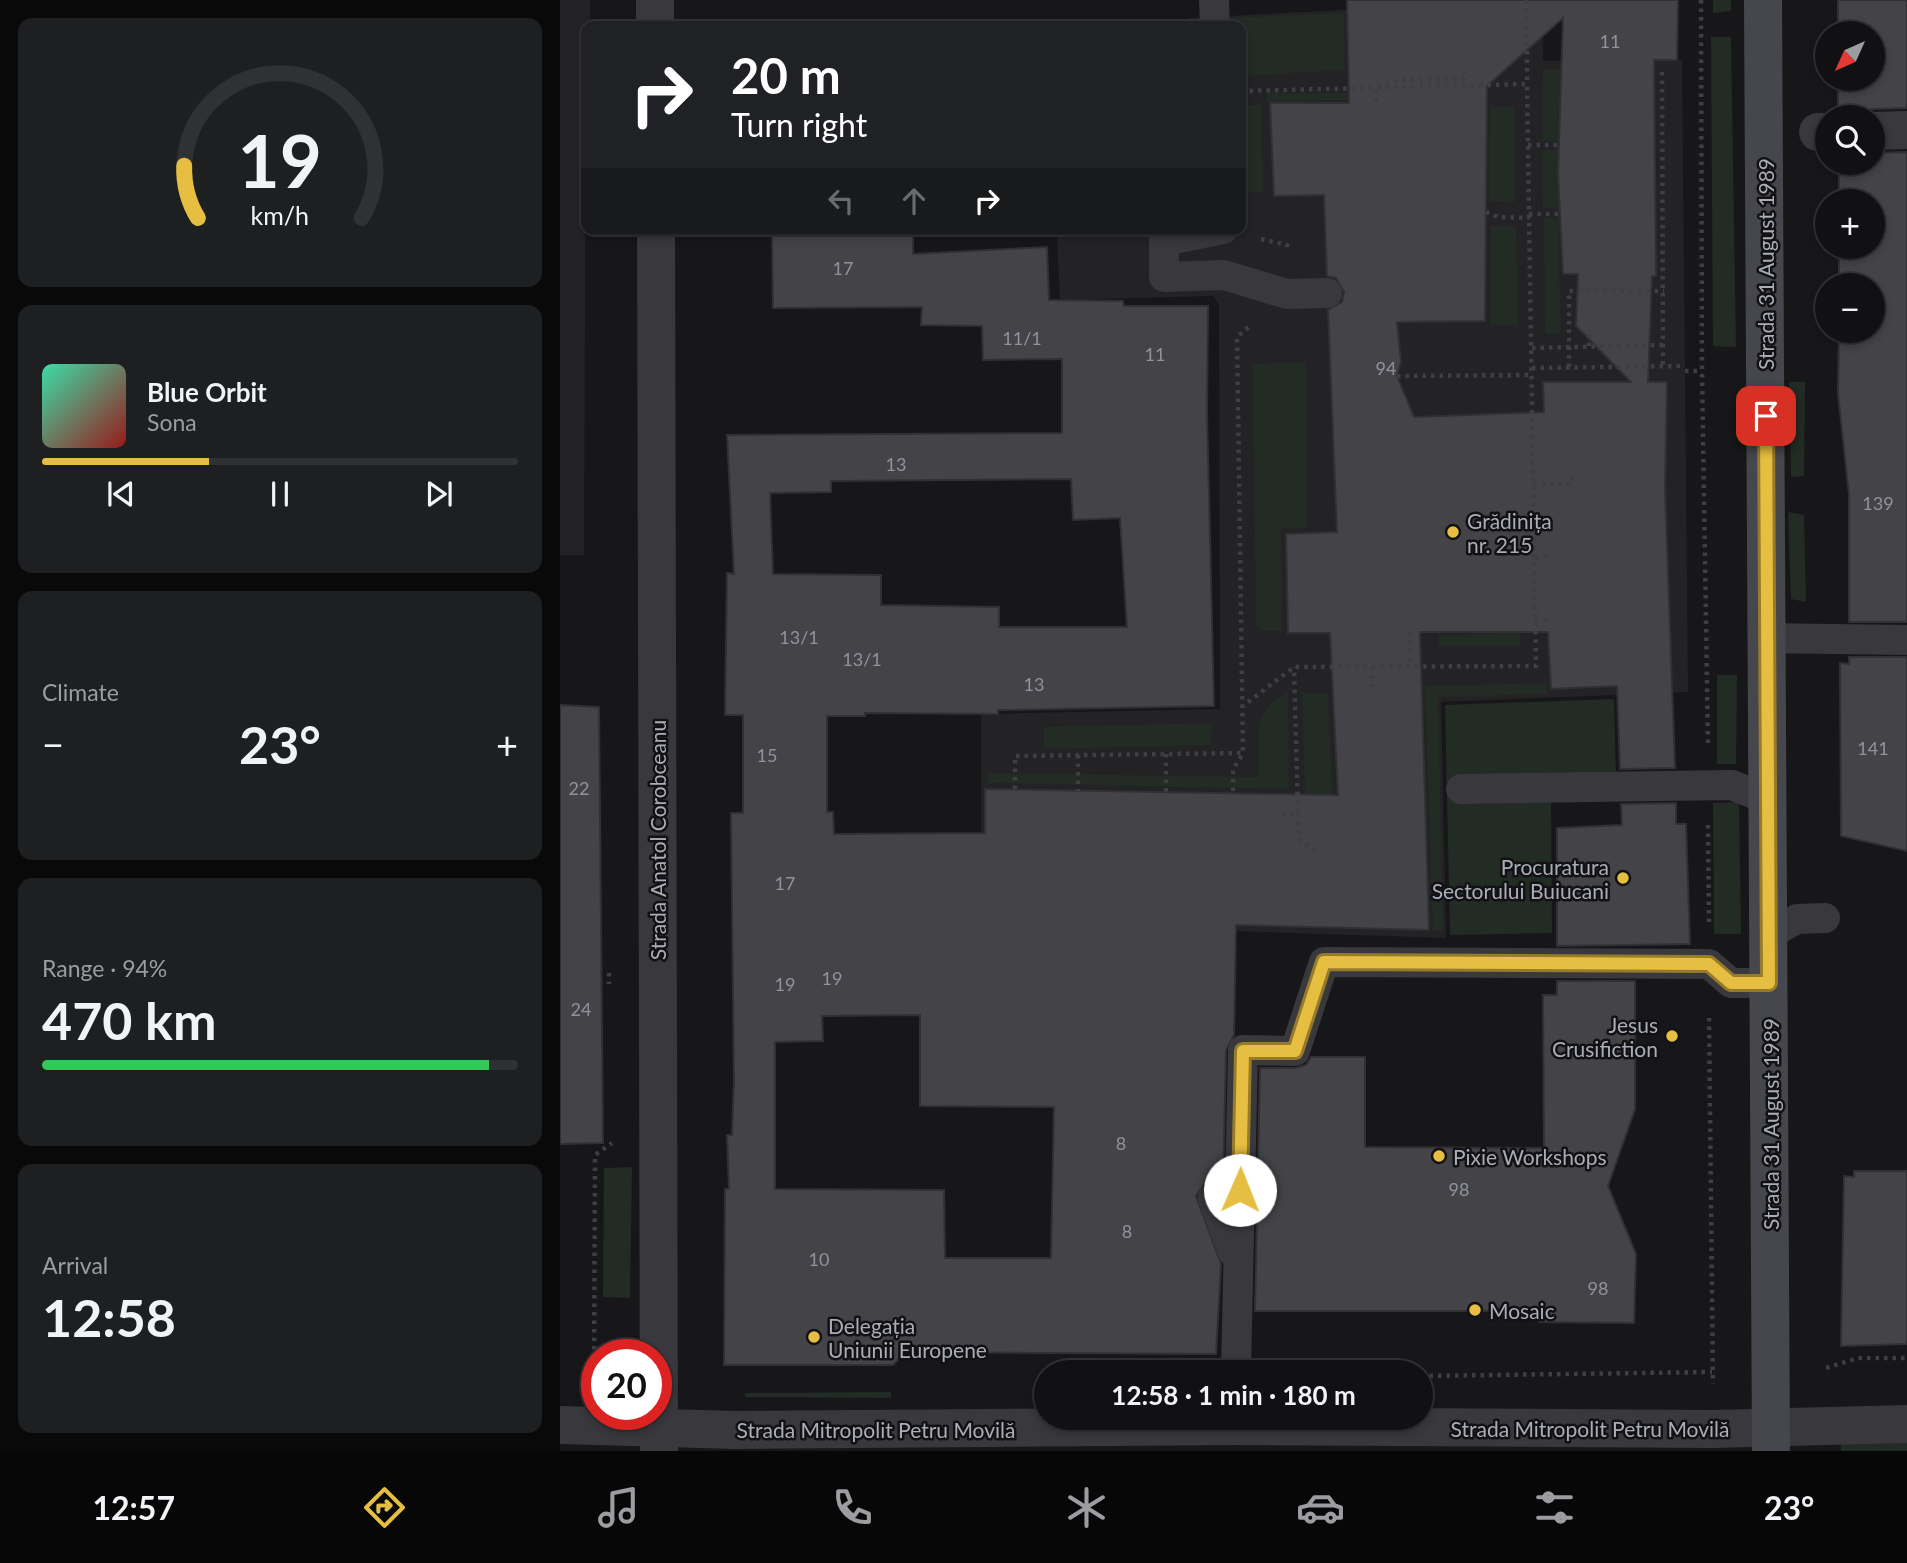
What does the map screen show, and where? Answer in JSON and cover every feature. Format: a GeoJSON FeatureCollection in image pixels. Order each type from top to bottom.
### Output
{"type":"FeatureCollection","features":[{"type":"Feature","properties":{"kind":"street"},"geometry":{"type":"LineString","coordinates":[[655,0],[655,21]]}},
{"type":"Feature","properties":{"kind":"street","name":"Strada 31 August 1989"},"geometry":{"type":"LineString","coordinates":[[1763,0],[1771,1439]]}},
{"type":"Feature","properties":{"kind":"street"},"geometry":{"type":"LineString","coordinates":[[1885,131],[1907,130]]}},
{"type":"Feature","properties":{"kind":"street","name":"Strada Anatol Corobceanu"},"geometry":{"type":"LineString","coordinates":[[656,235],[659,1439]]}},
{"type":"Feature","properties":{"kind":"street","name":"Strada Mitropolit Petru Movilă"},"geometry":{"type":"LineString","coordinates":[[1296,1430],[1365,1439],[1713,1429],[1771,1439],[1907,1424]]}},
{"type":"Feature","properties":{"kind":"street","name":"Strada Mitropolit Petru Movilă"},"geometry":{"type":"LineString","coordinates":[[560,1425],[659,1439],[1135,1439],[1188,1430]]}},
{"type":"Feature","properties":{"kind":"lane"},"geometry":{"type":"LineString","coordinates":[[1214,0],[1215,21]]}},
{"type":"Feature","properties":{"kind":"lane"},"geometry":{"type":"LineString","coordinates":[[1194,235],[1164,241],[1164,277],[1224,275],[1287,294],[1327,293]]}},
{"type":"Feature","properties":{"kind":"lane"},"geometry":{"type":"LineString","coordinates":[[1767,638],[1907,640]]}},
{"type":"Feature","properties":{"kind":"lane"},"geometry":{"type":"LineString","coordinates":[[1461,789],[1732,785],[1769,800]]}},
{"type":"Feature","properties":{"kind":"lane"},"geometry":{"type":"LineString","coordinates":[[1769,934],[1797,919],[1825,918]]}},
{"type":"Feature","properties":{"kind":"lane"},"geometry":{"type":"LineString","coordinates":[[1236,1360],[1243,1051],[1295,1051],[1324,962],[1709,964],[1731,983],[1769,983]]}},
{"type":"Feature","properties":{"kind":"lane"},"geometry":{"type":"LineString","coordinates":[[1213,1198],[1238,1269]]}},
{"type":"Feature","properties":{"kind":"path"},"geometry":{"type":"LineString","coordinates":[[1244,706],[1294,667],[1536,667],[1527,0]]}},
{"type":"Feature","properties":{"kind":"path"},"geometry":{"type":"LineString","coordinates":[[1701,0],[1702,371],[1709,786],[1713,1429]]}},
{"type":"Feature","properties":{"kind":"path"},"geometry":{"type":"LineString","coordinates":[[1376,88],[1398,80],[1464,79],[1464,72]]}},
{"type":"Feature","properties":{"kind":"path"},"geometry":{"type":"LineString","coordinates":[[1661,72],[1664,290],[1662,366]]}},
{"type":"Feature","properties":{"kind":"path"},"geometry":{"type":"LineString","coordinates":[[1246,91],[1527,84]]}},
{"type":"Feature","properties":{"kind":"path"},"geometry":{"type":"LineString","coordinates":[[1376,88],[1376,103]]}},
{"type":"Feature","properties":{"kind":"path"},"geometry":{"type":"LineString","coordinates":[[1528,145],[1559,145]]}},
{"type":"Feature","properties":{"kind":"path"},"geometry":{"type":"LineString","coordinates":[[1486,212],[1498,217],[1561,215]]}},
{"type":"Feature","properties":{"kind":"path"},"geometry":{"type":"LineString","coordinates":[[1233,791],[1233,769],[1243,753],[1244,706],[1237,337],[1287,294],[1287,245],[1246,235]]}},
{"type":"Feature","properties":{"kind":"path"},"geometry":{"type":"LineString","coordinates":[[1569,368],[1569,291],[1664,290]]}},
{"type":"Feature","properties":{"kind":"path"},"geometry":{"type":"LineString","coordinates":[[1589,331],[1589,346]]}},
{"type":"Feature","properties":{"kind":"path"},"geometry":{"type":"LineString","coordinates":[[1532,348],[1664,345]]}},
{"type":"Feature","properties":{"kind":"path"},"geometry":{"type":"LineString","coordinates":[[1532,368],[1662,366],[1702,371]]}},
{"type":"Feature","properties":{"kind":"path"},"geometry":{"type":"LineString","coordinates":[[1397,376],[1532,374]]}},
{"type":"Feature","properties":{"kind":"path"},"geometry":{"type":"LineString","coordinates":[[1533,485],[1572,485],[1572,476]]}},
{"type":"Feature","properties":{"kind":"path"},"geometry":{"type":"LineString","coordinates":[[1491,531],[1534,531]]}},
{"type":"Feature","properties":{"kind":"path"},"geometry":{"type":"LineString","coordinates":[[1535,558],[1547,556]]}},
{"type":"Feature","properties":{"kind":"path"},"geometry":{"type":"LineString","coordinates":[[1535,620],[1548,620]]}},
{"type":"Feature","properties":{"kind":"path"},"geometry":{"type":"LineString","coordinates":[[1409,632],[1410,666]]}},
{"type":"Feature","properties":{"kind":"path"},"geometry":{"type":"LineString","coordinates":[[1294,667],[1299,839],[1315,852]]}},
{"type":"Feature","properties":{"kind":"path"},"geometry":{"type":"LineString","coordinates":[[1372,667],[1373,692]]}},
{"type":"Feature","properties":{"kind":"path"},"geometry":{"type":"LineString","coordinates":[[1015,789],[1015,755],[1243,753]]}},
{"type":"Feature","properties":{"kind":"path"},"geometry":{"type":"LineString","coordinates":[[1166,754],[1166,792]]}},
{"type":"Feature","properties":{"kind":"path"},"geometry":{"type":"LineString","coordinates":[[1078,755],[1079,791]]}},
{"type":"Feature","properties":{"kind":"path"},"geometry":{"type":"LineString","coordinates":[[1282,814],[1298,813]]}},
{"type":"Feature","properties":{"kind":"path"},"geometry":{"type":"LineString","coordinates":[[609,973],[609,986]]}},
{"type":"Feature","properties":{"kind":"path"},"geometry":{"type":"LineString","coordinates":[[594,1339],[595,1155],[612,1143],[612,1130]]}},
{"type":"Feature","properties":{"kind":"path"},"geometry":{"type":"LineString","coordinates":[[1826,1368],[1857,1358],[1907,1357]]}},
{"type":"Feature","properties":{"kind":"path"},"geometry":{"type":"LineString","coordinates":[[1433,1376],[1712,1372]]}},
{"type":"Feature","properties":{"kind":"shaded area"},"geometry":{"type":"Polygon","coordinates":[[[560,0],[590,0],[590,21],[581,21],[581,235],[585,235],[584,555],[560,555],[560,0]]]}},
{"type":"Feature","properties":{"kind":"shaded area","name":"Grădinița nr. 215"},"geometry":{"type":"Polygon","coordinates":[[[1542,0],[1543,61],[1682,60],[1688,692],[1441,702],[1446,938],[1235,931],[981,944],[981,714],[1220,709],[1219,304],[1213,296],[1060,300],[1057,237],[1246,235],[1246,21],[1189,21],[1189,18],[1542,0]]]}},
{"type":"Feature","properties":{"kind":"shaded area"},"geometry":{"type":"Polygon","coordinates":[[[1713,0],[1731,0],[1731,11],[1713,13],[1713,0]]]}},
{"type":"Feature","properties":{"kind":"shaded area"},"geometry":{"type":"Polygon","coordinates":[[[1344,13],[1345,70],[1246,76],[1246,21],[1229,21],[1229,18],[1344,13]]]}},
{"type":"Feature","properties":{"kind":"shaded area"},"geometry":{"type":"Polygon","coordinates":[[[1711,37],[1731,37],[1736,347],[1713,346],[1711,37]]]}},
{"type":"Feature","properties":{"kind":"shaded area"},"geometry":{"type":"Polygon","coordinates":[[[1543,69],[1560,69],[1558,141],[1542,141],[1543,69]]]}},
{"type":"Feature","properties":{"kind":"shaded area"},"geometry":{"type":"Polygon","coordinates":[[[1268,93],[1357,93],[1357,100],[1266,102],[1268,93]]]}},
{"type":"Feature","properties":{"kind":"shaded area"},"geometry":{"type":"Polygon","coordinates":[[[1246,105],[1261,105],[1263,192],[1246,192],[1246,105]]]}},
{"type":"Feature","properties":{"kind":"shaded area"},"geometry":{"type":"Polygon","coordinates":[[[1490,107],[1514,107],[1515,202],[1489,201],[1490,107]]]}},
{"type":"Feature","properties":{"kind":"shaded area"},"geometry":{"type":"Polygon","coordinates":[[[1542,150],[1558,150],[1558,209],[1543,208],[1542,150]]]}},
{"type":"Feature","properties":{"kind":"shaded area"},"geometry":{"type":"Polygon","coordinates":[[[1544,218],[1559,218],[1560,333],[1545,333],[1544,218]]]}},
{"type":"Feature","properties":{"kind":"shaded area"},"geometry":{"type":"Polygon","coordinates":[[[1491,226],[1516,226],[1518,325],[1491,325],[1491,226]]]}},
{"type":"Feature","properties":{"kind":"shaded area"},"geometry":{"type":"Polygon","coordinates":[[[1306,362],[1307,528],[1281,529],[1282,631],[1261,631],[1256,624],[1253,364],[1306,362]]]}},
{"type":"Feature","properties":{"kind":"shaded area"},"geometry":{"type":"Polygon","coordinates":[[[1789,382],[1805,382],[1804,476],[1791,477],[1789,382]]]}},
{"type":"Feature","properties":{"kind":"shaded area"},"geometry":{"type":"Polygon","coordinates":[[[1788,512],[1804,515],[1806,602],[1791,599],[1788,512]]]}},
{"type":"Feature","properties":{"kind":"shaded area"},"geometry":{"type":"Polygon","coordinates":[[[1521,541],[1520,646],[1439,646],[1439,635],[1493,634],[1494,542],[1521,541]]]}},
{"type":"Feature","properties":{"kind":"shaded area"},"geometry":{"type":"Polygon","coordinates":[[[1717,675],[1737,675],[1736,764],[1717,764],[1717,675]]]}},
{"type":"Feature","properties":{"kind":"shaded area"},"geometry":{"type":"Polygon","coordinates":[[[1547,683],[1547,694],[1438,697],[1443,931],[1433,931],[1425,690],[1378,690],[1377,687],[1547,683]]]}},
{"type":"Feature","properties":{"kind":"shaded area"},"geometry":{"type":"Polygon","coordinates":[[[1288,692],[1289,789],[987,783],[988,773],[1258,777],[1258,739],[1262,717],[1267,708],[1288,692]]]}},
{"type":"Feature","properties":{"kind":"shaded area"},"geometry":{"type":"Polygon","coordinates":[[[1302,693],[1328,693],[1333,813],[1306,834],[1302,693]]]}},
{"type":"Feature","properties":{"kind":"shaded area"},"geometry":{"type":"Polygon","coordinates":[[[1614,699],[1616,782],[1551,799],[1552,933],[1450,935],[1445,705],[1614,699]]]}},
{"type":"Feature","properties":{"kind":"shaded area"},"geometry":{"type":"Polygon","coordinates":[[[1212,723],[1211,745],[1044,749],[1044,727],[1212,723]]]}},
{"type":"Feature","properties":{"kind":"shaded area"},"geometry":{"type":"Polygon","coordinates":[[[1739,802],[1741,934],[1714,934],[1713,803],[1739,802]]]}},
{"type":"Feature","properties":{"kind":"shaded area"},"geometry":{"type":"Polygon","coordinates":[[[632,1167],[630,1298],[603,1297],[604,1168],[632,1167]]]}},
{"type":"Feature","properties":{"kind":"shaded area"},"geometry":{"type":"Polygon","coordinates":[[[891,1392],[891,1398],[745,1397],[745,1393],[891,1392]]]}},
{"type":"Feature","properties":{"kind":"shaded area"},"geometry":{"type":"Polygon","coordinates":[[[1840,1437],[1907,1437],[1907,1451],[1841,1451],[1840,1437]]]}},
{"type":"Feature","properties":{"kind":"building"},"geometry":{"type":"Polygon","coordinates":[[[1347,0],[1678,0],[1677,60],[1654,60],[1656,276],[1652,276],[1648,382],[1667,382],[1665,489],[1675,768],[1620,769],[1617,686],[1551,689],[1548,632],[1420,632],[1429,930],[1236,925],[1234,1035],[1226,1050],[1223,1184],[1206,1182],[1196,1196],[1221,1264],[1216,1354],[905,1352],[893,1365],[724,1365],[725,1189],[729,1189],[727,1135],[732,1135],[734,1081],[731,813],[743,813],[743,715],[725,715],[727,573],[734,574],[727,435],[1062,433],[1062,359],[983,360],[982,326],[921,325],[922,307],[773,308],[772,235],[913,235],[913,254],[1047,247],[1049,300],[1123,301],[1124,306],[1208,306],[1207,413],[1214,706],[998,710],[998,714],[865,713],[865,716],[827,716],[827,812],[833,812],[834,834],[985,833],[985,789],[1338,795],[1330,633],[1288,633],[1286,534],[1337,532],[1328,310],[1342,302],[1344,292],[1336,278],[1327,276],[1324,195],[1274,196],[1270,103],[1349,103],[1347,0]],[[1563,18],[1487,86],[1485,321],[1397,322],[1401,362],[1397,376],[1414,417],[1544,412],[1543,382],[1631,382],[1576,326],[1578,274],[1563,274],[1558,174],[1563,18]],[[1071,479],[831,481],[831,492],[770,493],[773,574],[881,575],[881,605],[999,607],[999,627],[1127,627],[1120,518],[1073,520],[1071,479]],[[920,1015],[822,1016],[823,1041],[775,1042],[775,1189],[944,1190],[945,1258],[1051,1258],[1054,1107],[920,1106],[920,1015]]]}},
{"type":"Feature","properties":{"kind":"building"},"geometry":{"type":"Polygon","coordinates":[[[1838,0],[1907,0],[1907,108],[1838,105],[1838,91],[1885,91],[1885,21],[1838,21],[1838,0]]]}},
{"type":"Feature","properties":{"kind":"building"},"geometry":{"type":"Polygon","coordinates":[[[1907,152],[1907,622],[1849,622],[1849,495],[1838,393],[1839,343],[1885,343],[1885,273],[1839,273],[1839,259],[1885,259],[1885,189],[1839,189],[1839,175],[1885,175],[1885,153],[1907,152]]]}},
{"type":"Feature","properties":{"kind":"building"},"geometry":{"type":"Polygon","coordinates":[[[1849,657],[1907,657],[1907,851],[1841,836],[1840,663],[1849,664],[1849,657]]]}},
{"type":"Feature","properties":{"kind":"building"},"geometry":{"type":"Polygon","coordinates":[[[560,705],[599,707],[603,1143],[560,1144],[560,705]]]}},
{"type":"Feature","properties":{"kind":"building","name":"Procuratura Sectorului Buiucani"},"geometry":{"type":"Polygon","coordinates":[[[1676,803],[1676,824],[1686,824],[1690,944],[1557,946],[1557,828],[1622,825],[1621,804],[1676,803]]]}},
{"type":"Feature","properties":{"kind":"building","name":"Pixie Workshops"},"geometry":{"type":"Polygon","coordinates":[[[1557,981],[1635,981],[1635,1109],[1608,1186],[1636,1254],[1634,1323],[1539,1322],[1539,1311],[1255,1311],[1260,1068],[1295,1068],[1306,1065],[1311,1057],[1365,1057],[1365,1147],[1544,1148],[1543,995],[1557,995],[1557,981]]]}},
{"type":"Feature","properties":{"kind":"building"},"geometry":{"type":"Polygon","coordinates":[[[1854,1171],[1907,1171],[1907,1344],[1841,1346],[1844,1176],[1854,1177],[1854,1171]]]}},
{"type":"Feature","properties":{"kind":"place","name":"Grădinița nr. 215"},"geometry":{"type":"Point","coordinates":[1453,532]}},
{"type":"Feature","properties":{"kind":"place","name":"Procuratura Sectorului Buiucani"},"geometry":{"type":"Point","coordinates":[1623,878]}},
{"type":"Feature","properties":{"kind":"place","name":"Jesus Crusifiction"},"geometry":{"type":"Point","coordinates":[1672,1036]}},
{"type":"Feature","properties":{"kind":"place","name":"Pixie Workshops"},"geometry":{"type":"Point","coordinates":[1439,1156]}},
{"type":"Feature","properties":{"kind":"place","name":"Mosaic"},"geometry":{"type":"Point","coordinates":[1475,1310]}},
{"type":"Feature","properties":{"kind":"place","name":"Delegația Uniunii Europene"},"geometry":{"type":"Point","coordinates":[814,1337]}},
{"type":"Feature","properties":{"kind":"route"},"geometry":{"type":"LineString","coordinates":[[1240,1190],[1243,1051],[1295,1051],[1324,962],[1709,964],[1731,983],[1769,983],[1766,416]]}}]}
